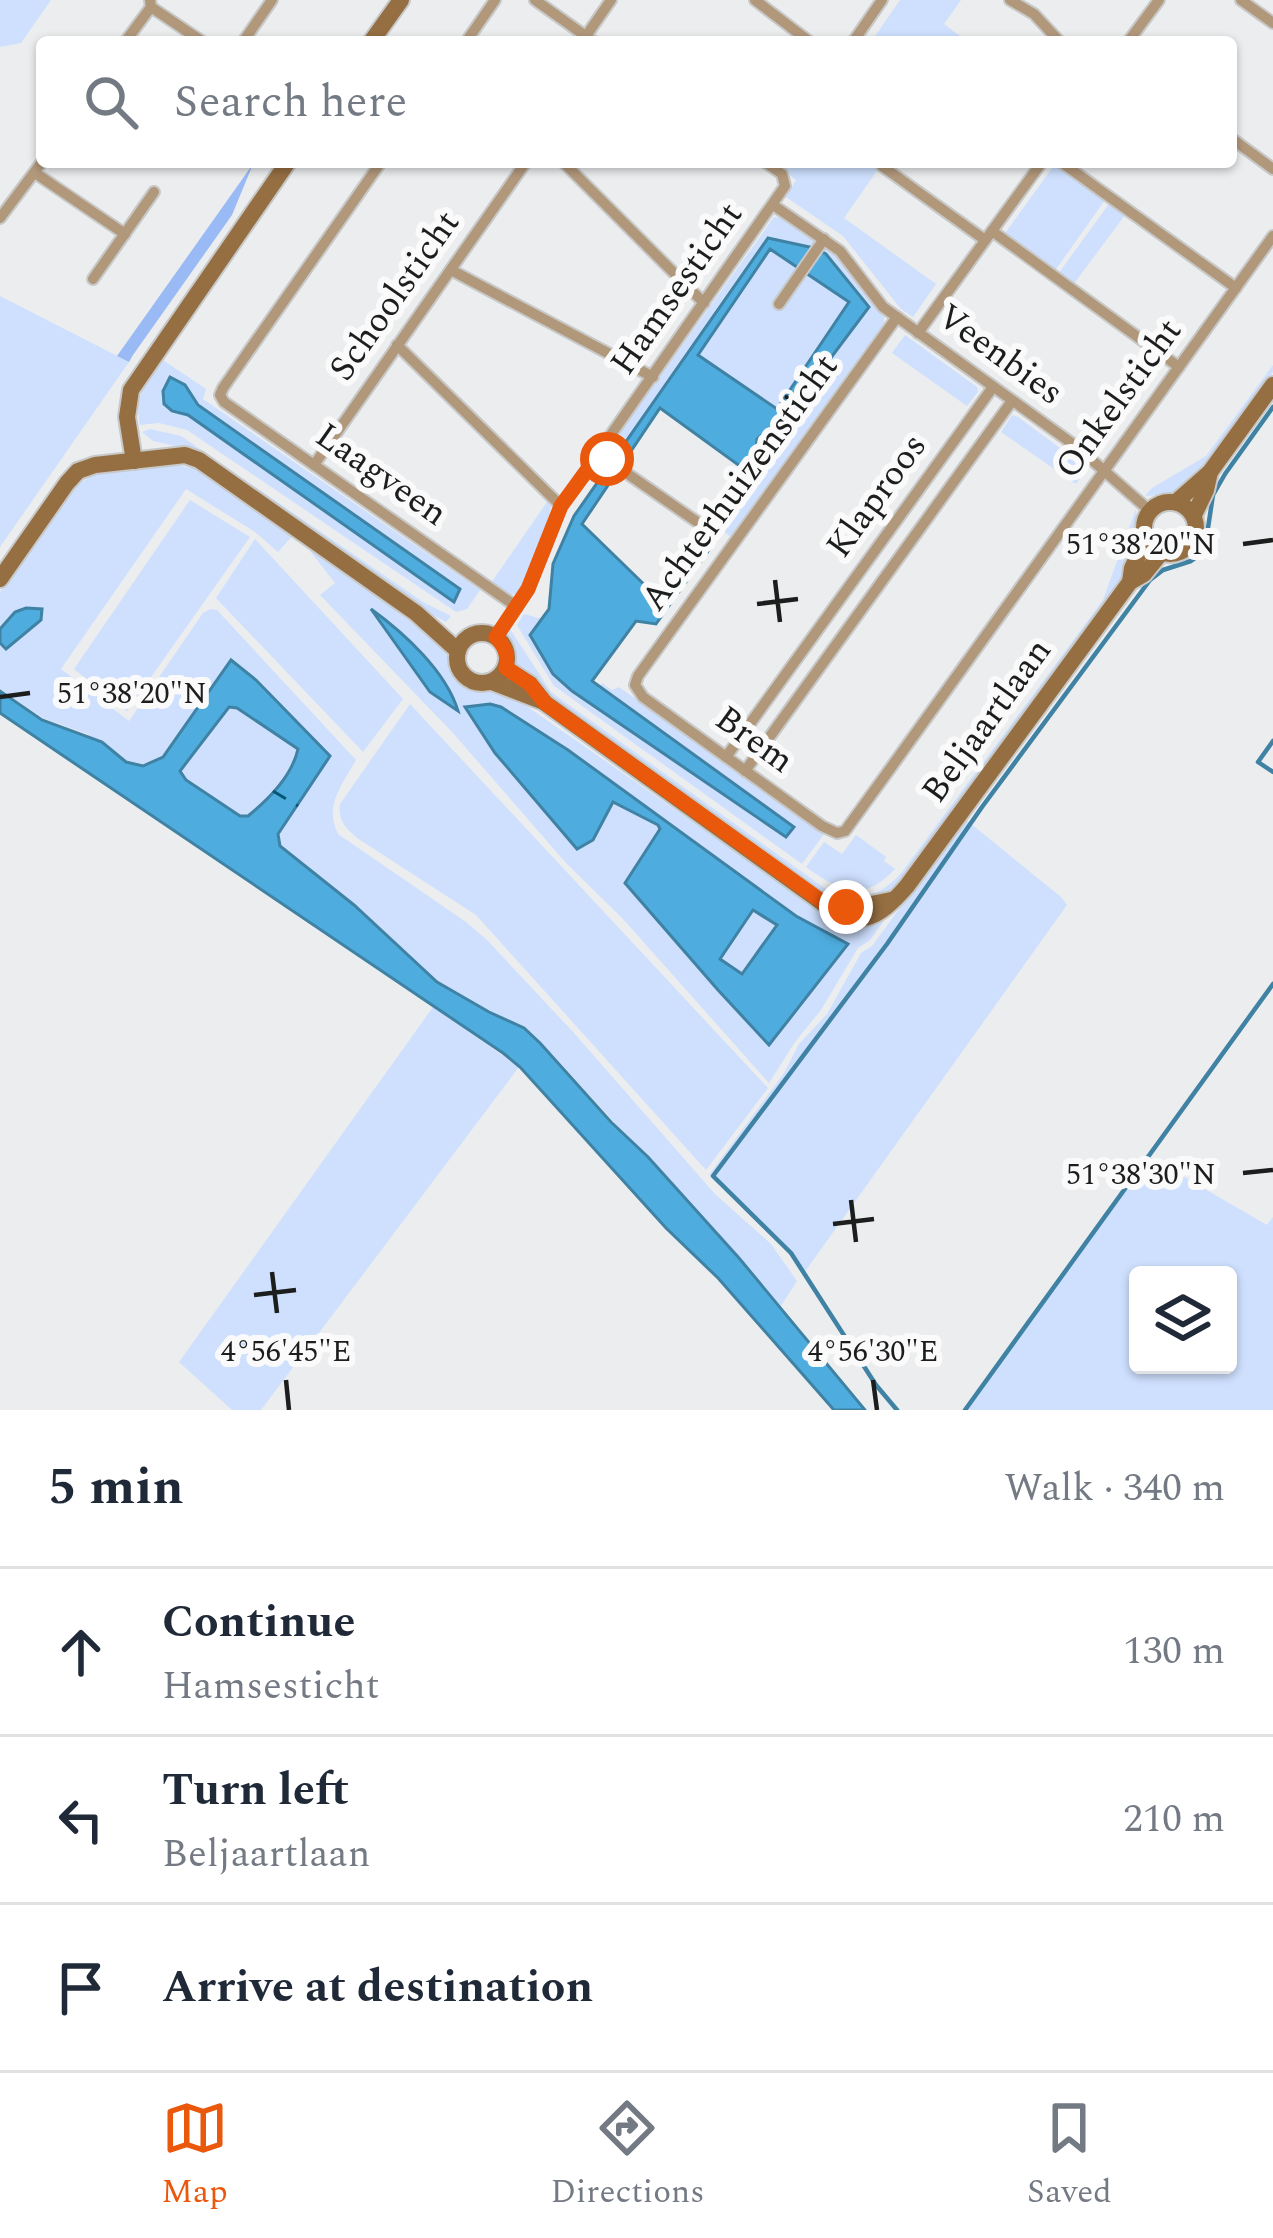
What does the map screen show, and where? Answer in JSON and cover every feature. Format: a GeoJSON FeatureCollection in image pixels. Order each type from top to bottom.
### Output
{"type":"FeatureCollection","features":[{"type":"Feature","properties":{"kind":"street"},"geometry":{"type":"LineString","coordinates":[[247,36],[272,0]]}},
{"type":"Feature","properties":{"kind":"street"},"geometry":{"type":"LineString","coordinates":[[375,36],[401,0]]}},
{"type":"Feature","properties":{"kind":"street"},"geometry":{"type":"LineString","coordinates":[[470,36],[495,0]]}},
{"type":"Feature","properties":{"kind":"street"},"geometry":{"type":"LineString","coordinates":[[535,0],[586,36]]}},
{"type":"Feature","properties":{"kind":"street"},"geometry":{"type":"LineString","coordinates":[[592,36],[611,0]]}},
{"type":"Feature","properties":{"kind":"street"},"geometry":{"type":"LineString","coordinates":[[755,0],[802,36]]}},
{"type":"Feature","properties":{"kind":"street"},"geometry":{"type":"LineString","coordinates":[[857,36],[882,0]]}},
{"type":"Feature","properties":{"kind":"street"},"geometry":{"type":"LineString","coordinates":[[1010,0],[1034,14],[1054,36]]}},
{"type":"Feature","properties":{"kind":"street"},"geometry":{"type":"LineString","coordinates":[[1132,36],[1159,0]]}},
{"type":"Feature","properties":{"kind":"street"},"geometry":{"type":"LineString","coordinates":[[1241,0],[1273,23]]}},
{"type":"Feature","properties":{"kind":"street"},"geometry":{"type":"LineString","coordinates":[[129,36],[151,3],[195,36]]}},
{"type":"Feature","properties":{"kind":"street"},"geometry":{"type":"LineString","coordinates":[[1237,142],[1269,166],[1273,151]]}},
{"type":"Feature","properties":{"kind":"street"},"geometry":{"type":"LineString","coordinates":[[0,218],[39,168],[125,234]]}},
{"type":"Feature","properties":{"kind":"street"},"geometry":{"type":"LineString","coordinates":[[134,460],[127,417],[131,391],[284,168]]}},
{"type":"Feature","properties":{"kind":"street","name":"Laagveen"},"geometry":{"type":"LineString","coordinates":[[377,168],[220,395],[517,608]]}},
{"type":"Feature","properties":{"kind":"street","name":"Schoolsticht"},"geometry":{"type":"LineString","coordinates":[[314,465],[522,168]]}},
{"type":"Feature","properties":{"kind":"street"},"geometry":{"type":"LineString","coordinates":[[569,168],[704,303]]}},
{"type":"Feature","properties":{"kind":"street","name":"Hamsesticht"},"geometry":{"type":"LineString","coordinates":[[496,637],[528,589],[561,506],[603,456],[652,377],[773,205],[786,181],[774,168]]}},
{"type":"Feature","properties":{"kind":"street"},"geometry":{"type":"LineString","coordinates":[[885,168],[1178,367]]}},
{"type":"Feature","properties":{"kind":"street"},"geometry":{"type":"LineString","coordinates":[[918,333],[1038,168]]}},
{"type":"Feature","properties":{"kind":"street"},"geometry":{"type":"LineString","coordinates":[[1068,168],[1236,288]]}},
{"type":"Feature","properties":{"kind":"street"},"geometry":{"type":"LineString","coordinates":[[94,279],[154,192]]}},
{"type":"Feature","properties":{"kind":"street","name":"Veenbies"},"geometry":{"type":"LineString","coordinates":[[773,205],[822,244],[840,251],[883,307],[1105,470],[1150,511]]}},
{"type":"Feature","properties":{"kind":"street","name":"Onkelsticht"},"geometry":{"type":"LineString","coordinates":[[844,831],[1273,236]]}},
{"type":"Feature","properties":{"kind":"street"},"geometry":{"type":"LineString","coordinates":[[779,304],[822,244]]}},
{"type":"Feature","properties":{"kind":"street"},"geometry":{"type":"LineString","coordinates":[[451,270],[652,377]]}},
{"type":"Feature","properties":{"kind":"street","name":"Achterhuizensticht"},"geometry":{"type":"LineString","coordinates":[[635,685],[896,317]]}},
{"type":"Feature","properties":{"kind":"street"},"geometry":{"type":"LineString","coordinates":[[397,345],[561,506]]}},
{"type":"Feature","properties":{"kind":"street"},"geometry":{"type":"LineString","coordinates":[[1176,502],[1210,472],[1273,385]]}},
{"type":"Feature","properties":{"kind":"street","name":"Klaproos"},"geometry":{"type":"LineString","coordinates":[[726,757],[993,387]]}},
{"type":"Feature","properties":{"kind":"street","name":"Klaproos"},"geometry":{"type":"LineString","coordinates":[[746,771],[1012,401]]}},
{"type":"Feature","properties":{"kind":"street"},"geometry":{"type":"LineString","coordinates":[[0,579],[78,471],[174,455],[199,460],[462,645]]}},
{"type":"Feature","properties":{"kind":"street"},"geometry":{"type":"LineString","coordinates":[[603,456],[703,526]]}},
{"type":"Feature","properties":{"kind":"street"},"geometry":{"type":"LineString","coordinates":[[1194,515],[1210,472]]}},
{"type":"Feature","properties":{"kind":"street"},"geometry":{"type":"LineString","coordinates":[[1162,502],[1176,502],[1194,515],[1194,540],[1186,550],[1161,553],[1144,530],[1150,511],[1162,502]]}},
{"type":"Feature","properties":{"kind":"street","name":"Beljaartlaan"},"geometry":{"type":"LineString","coordinates":[[1130,582],[1147,540]]}},
{"type":"Feature","properties":{"kind":"street","name":"Beljaartlaan"},"geometry":{"type":"LineString","coordinates":[[499,675],[845,917],[876,916],[896,898],[1130,582],[1144,574],[1161,553]]}},
{"type":"Feature","properties":{"kind":"street"},"geometry":{"type":"LineString","coordinates":[[476,634],[496,637],[508,657],[499,675],[481,684],[470,680],[457,662],[462,645],[476,634]]}},
{"type":"Feature","properties":{"kind":"street","name":"Brem"},"geometry":{"type":"LineString","coordinates":[[635,685],[643,697],[830,831],[844,831]]}},
{"type":"Feature","properties":{"kind":"shaded area"},"geometry":{"type":"Polygon","coordinates":[[[0,0],[51,0],[21,43],[0,47],[0,0]]]}},
{"type":"Feature","properties":{"kind":"shaded area"},"geometry":{"type":"Polygon","coordinates":[[[900,0],[961,0],[944,24],[960,36],[875,36],[900,0]]]}},
{"type":"Feature","properties":{"kind":"shaded area"},"geometry":{"type":"Polygon","coordinates":[[[251,168],[232,215],[129,362],[117,356],[251,168]]]}},
{"type":"Feature","properties":{"kind":"shaded area"},"geometry":{"type":"Polygon","coordinates":[[[782,168],[879,168],[844,218],[936,284],[913,317],[901,309],[843,236],[786,197],[796,180],[782,168]]]}},
{"type":"Feature","properties":{"kind":"shaded area"},"geometry":{"type":"Polygon","coordinates":[[[1052,168],[1061,168],[1105,200],[1054,272],[1003,236],[1052,168]]]}},
{"type":"Feature","properties":{"kind":"shaded area"},"geometry":{"type":"Polygon","coordinates":[[[1109,204],[1125,215],[1073,285],[1058,274],[1109,204]]]}},
{"type":"Feature","properties":{"kind":"shaded area"},"geometry":{"type":"Polygon","coordinates":[[[774,217],[815,240],[814,248],[768,238],[615,458],[610,455],[609,448],[774,217]]]}},
{"type":"Feature","properties":{"kind":"shaded area"},"geometry":{"type":"Polygon","coordinates":[[[768,238],[826,254],[869,307],[776,431],[757,439],[754,476],[711,540],[714,543],[656,624],[636,621],[592,681],[794,827],[786,837],[553,674],[530,635],[549,609],[553,564],[574,516],[768,238]],[[770,249],[698,355],[777,409],[849,302],[770,249]],[[660,408],[582,524],[656,596],[744,469],[660,408]]]}},
{"type":"Feature","properties":{"kind":"shaded area"},"geometry":{"type":"Polygon","coordinates":[[[826,248],[884,317],[884,325],[731,537],[719,528],[754,476],[757,439],[869,307],[821,252],[826,248]]]}},
{"type":"Feature","properties":{"kind":"shaded area"},"geometry":{"type":"Polygon","coordinates":[[[770,249],[849,302],[776,409],[698,356],[770,249]]]}},
{"type":"Feature","properties":{"kind":"shaded area"},"geometry":{"type":"Polygon","coordinates":[[[0,296],[129,362],[0,547],[0,296]]]}},
{"type":"Feature","properties":{"kind":"shaded area"},"geometry":{"type":"Polygon","coordinates":[[[905,335],[977,387],[967,406],[892,353],[905,335]]]}},
{"type":"Feature","properties":{"kind":"shaded area"},"geometry":{"type":"Polygon","coordinates":[[[160,358],[206,389],[203,399],[480,590],[467,609],[456,612],[187,430],[159,423],[140,425],[140,398],[160,358]],[[171,378],[163,391],[164,404],[188,415],[455,601],[198,405],[185,385],[171,378]]]}},
{"type":"Feature","properties":{"kind":"shaded area"},"geometry":{"type":"Polygon","coordinates":[[[1273,365],[1273,372],[1203,469],[1177,494],[1145,496],[1206,456],[1273,365]]]}},
{"type":"Feature","properties":{"kind":"shaded area"},"geometry":{"type":"Polygon","coordinates":[[[170,377],[185,385],[198,405],[460,589],[454,602],[188,415],[172,411],[164,404],[163,391],[170,377]]]}},
{"type":"Feature","properties":{"kind":"shaded area"},"geometry":{"type":"Polygon","coordinates":[[[1012,415],[1087,468],[1076,484],[1001,432],[1012,415]]]}},
{"type":"Feature","properties":{"kind":"shaded area"},"geometry":{"type":"Polygon","coordinates":[[[150,429],[181,436],[423,602],[451,616],[446,622],[422,609],[196,451],[153,441],[142,432],[150,429]]]}},
{"type":"Feature","properties":{"kind":"shaded area"},"geometry":{"type":"Polygon","coordinates":[[[173,465],[200,469],[294,534],[278,552],[186,489],[61,669],[129,721],[203,613],[217,610],[356,760],[334,804],[338,834],[487,940],[715,1194],[771,1244],[797,1281],[781,1306],[525,1028],[436,981],[354,904],[281,848],[278,835],[329,756],[233,661],[161,757],[144,766],[126,762],[87,734],[43,718],[0,689],[0,592],[71,488],[95,474],[173,465]]]}},
{"type":"Feature","properties":{"kind":"shaded area"},"geometry":{"type":"Polygon","coordinates":[[[190,500],[250,537],[127,711],[74,669],[190,500]]]}},
{"type":"Feature","properties":{"kind":"shaded area"},"geometry":{"type":"Polygon","coordinates":[[[547,502],[551,507],[547,527],[518,594],[507,595],[491,583],[547,502]]]}},
{"type":"Feature","properties":{"kind":"shaded area"},"geometry":{"type":"Polygon","coordinates":[[[1136,509],[1138,551],[1108,603],[900,884],[874,898],[826,896],[513,668],[507,639],[510,629],[551,692],[823,887],[845,896],[866,896],[885,888],[902,872],[1103,600],[1136,509]]]}},
{"type":"Feature","properties":{"kind":"shaded area"},"geometry":{"type":"Polygon","coordinates":[[[300,538],[446,649],[451,669],[463,682],[501,688],[826,915],[888,915],[858,948],[769,1083],[453,733],[320,595],[335,583],[300,538]],[[466,707],[495,753],[577,849],[613,802],[658,825],[660,829],[626,884],[770,1044],[848,944],[796,916],[568,750],[466,707]]]}},
{"type":"Feature","properties":{"kind":"shaded area"},"geometry":{"type":"Polygon","coordinates":[[[255,539],[403,699],[363,752],[216,598],[255,539]]]}},
{"type":"Feature","properties":{"kind":"shaded area"},"geometry":{"type":"Polygon","coordinates":[[[42,609],[41,620],[6,649],[0,643],[0,629],[15,612],[42,609]]]}},
{"type":"Feature","properties":{"kind":"shaded area"},"geometry":{"type":"Polygon","coordinates":[[[371,609],[434,667],[458,711],[430,692],[371,609]]]}},
{"type":"Feature","properties":{"kind":"shaded area"},"geometry":{"type":"Polygon","coordinates":[[[524,614],[542,619],[531,635],[554,674],[572,691],[785,837],[793,827],[600,686],[619,687],[824,834],[802,864],[554,686],[517,625],[524,614]]]}},
{"type":"Feature","properties":{"kind":"shaded area"},"geometry":{"type":"Polygon","coordinates":[[[231,660],[256,680],[330,756],[278,834],[280,846],[354,905],[437,982],[524,1028],[540,1043],[739,1258],[865,1410],[834,1410],[520,1067],[0,713],[0,691],[42,720],[102,742],[126,762],[143,766],[163,757],[231,660]],[[229,707],[180,771],[186,780],[240,816],[248,816],[279,786],[298,749],[229,707]]]}},
{"type":"Feature","properties":{"kind":"shaded area"},"geometry":{"type":"Polygon","coordinates":[[[410,704],[768,1088],[706,1170],[476,915],[357,838],[343,823],[340,804],[410,704]]]}},
{"type":"Feature","properties":{"kind":"shaded area"},"geometry":{"type":"Polygon","coordinates":[[[229,706],[298,749],[279,786],[248,816],[240,816],[185,780],[179,771],[229,706]]]}},
{"type":"Feature","properties":{"kind":"shaded area"},"geometry":{"type":"Polygon","coordinates":[[[465,707],[501,707],[568,750],[796,916],[848,944],[769,1045],[625,883],[660,829],[658,825],[613,802],[593,840],[577,849],[495,753],[465,707]],[[753,910],[720,959],[742,974],[777,925],[753,910]]]}},
{"type":"Feature","properties":{"kind":"shaded area"},"geometry":{"type":"Polygon","coordinates":[[[965,819],[1067,905],[804,1273],[777,1238],[709,1175],[784,1073],[799,1044],[827,1014],[861,953],[872,946],[965,819]]]}},
{"type":"Feature","properties":{"kind":"shaded area"},"geometry":{"type":"Polygon","coordinates":[[[856,835],[895,869],[883,880],[851,890],[806,867],[824,842],[842,854],[856,835]]]}},
{"type":"Feature","properties":{"kind":"shaded area"},"geometry":{"type":"Polygon","coordinates":[[[753,909],[777,924],[742,974],[720,960],[753,909]]]}},
{"type":"Feature","properties":{"kind":"shaded area"},"geometry":{"type":"Polygon","coordinates":[[[433,1007],[519,1067],[261,1410],[232,1410],[179,1362],[433,1007]]]}},
{"type":"Feature","properties":{"kind":"shaded area"},"geometry":{"type":"Polygon","coordinates":[[[1148,1156],[1267,1225],[1273,1217],[1273,1410],[965,1410],[1148,1156]]]}},
{"type":"Feature","properties":{"kind":"waterway"},"geometry":{"type":"LineString","coordinates":[[897,1410],[791,1253],[713,1176],[1150,580],[1202,553],[1213,495],[1273,407]]}},
{"type":"Feature","properties":{"kind":"waterway"},"geometry":{"type":"LineString","coordinates":[[1273,741],[1258,762],[1273,772]]}},
{"type":"Feature","properties":{"kind":"waterway"},"geometry":{"type":"LineString","coordinates":[[965,1410],[1273,984]]}},
{"type":"Feature","properties":{"kind":"ferry route"},"geometry":{"type":"LineString","coordinates":[[273,791],[298,806]]}},
{"type":"Feature","properties":{"kind":"route"},"geometry":{"type":"LineString","coordinates":[[607,459],[599,454],[561,506],[528,589],[496,637],[508,657],[506,668],[530,684],[545,703],[827,905],[846,907]]}}]}
